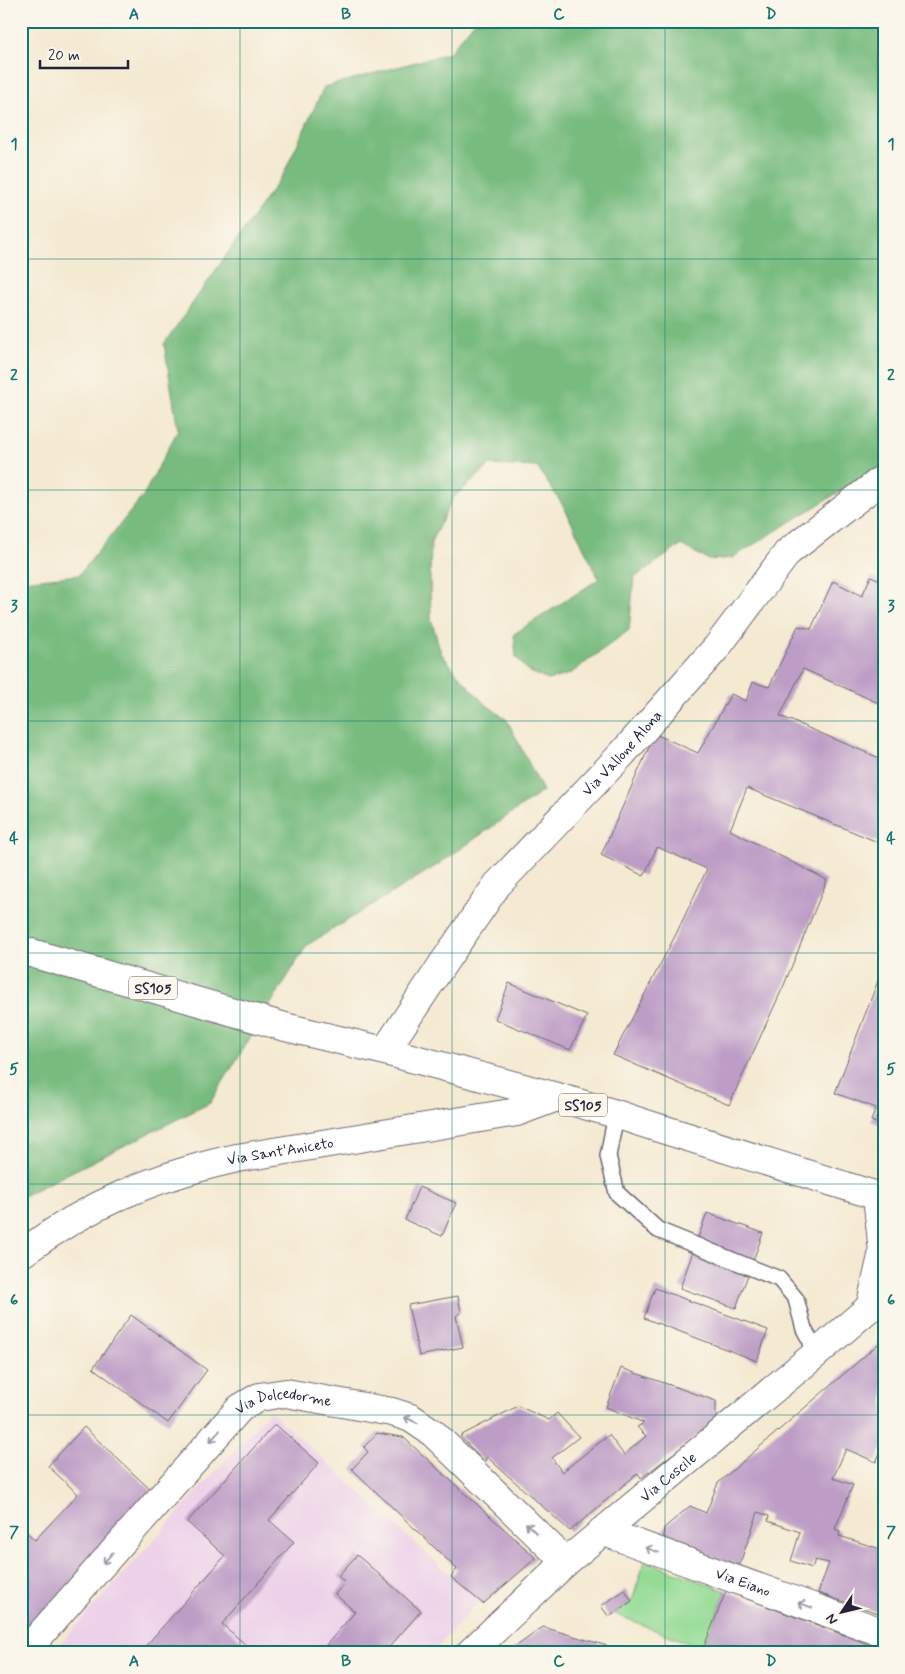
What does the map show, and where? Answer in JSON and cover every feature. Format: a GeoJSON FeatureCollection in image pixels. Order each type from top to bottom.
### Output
{"type":"FeatureCollection","features":[{"type":"Feature","properties":{"kind":"street","name":"Via Vallone Alona"},"geometry":{"type":"LineString","coordinates":[[385,1051],[497,885],[622,754],[717,647],[788,552],[884,478]]}},
{"type":"Feature","properties":{"kind":"street","name":"SS105"},"geometry":{"type":"LineString","coordinates":[[21,950],[285,1026],[557,1096],[881,1197]]}},
{"type":"Feature","properties":{"kind":"street","name":"Via Sant'Aniceto"},"geometry":{"type":"LineString","coordinates":[[21,1254],[47,1235],[119,1195],[157,1179],[196,1167],[237,1158],[517,1112],[557,1096]]}},
{"type":"Feature","properties":{"kind":"street","name":"Via Coscile"},"geometry":{"type":"LineString","coordinates":[[470,1653],[566,1562],[877,1302],[883,1252],[881,1197]]}},
{"type":"Feature","properties":{"kind":"street","name":"Via Dolcedorme"},"geometry":{"type":"LineString","coordinates":[[24,1653],[240,1408],[259,1397],[286,1394],[392,1412],[411,1418],[433,1433],[566,1562]]}},
{"type":"Feature","properties":{"kind":"street","name":"Via Eiano"},"geometry":{"type":"LineString","coordinates":[[602,1532],[884,1634]]}},
{"type":"Feature","properties":{"kind":"lane"},"geometry":{"type":"LineString","coordinates":[[616,1114],[608,1156],[617,1193],[658,1230],[779,1279],[796,1299],[804,1329],[817,1353]]}},
{"type":"Feature","properties":{"kind":"shaded area"},"geometry":{"type":"Polygon","coordinates":[[[270,1411],[479,1601],[432,1653],[72,1653],[61,1643],[270,1411]]]}},
{"type":"Feature","properties":{"kind":"green space"},"geometry":{"type":"Polygon","coordinates":[[[475,21],[884,21],[884,502],[872,510],[847,487],[732,558],[709,560],[681,545],[634,578],[629,630],[570,674],[548,680],[528,671],[516,657],[514,634],[599,579],[564,507],[537,467],[490,465],[453,498],[431,542],[431,619],[441,653],[484,703],[507,720],[543,791],[439,864],[307,945],[210,1103],[21,1197],[21,581],[79,575],[143,496],[178,430],[164,344],[284,173],[324,87],[449,53],[475,21]]]}},
{"type":"Feature","properties":{"kind":"green space"},"geometry":{"type":"Polygon","coordinates":[[[645,1561],[726,1591],[703,1649],[615,1614],[632,1601],[645,1561]]]}},
{"type":"Feature","properties":{"kind":"building"},"geometry":{"type":"Polygon","coordinates":[[[871,576],[884,582],[883,705],[803,669],[780,716],[884,760],[884,836],[880,843],[747,788],[730,830],[827,880],[784,985],[729,1105],[613,1055],[676,934],[707,869],[657,847],[644,876],[601,855],[655,734],[698,753],[731,694],[746,701],[753,682],[769,687],[798,626],[811,629],[833,581],[862,596],[871,576]]]}},
{"type":"Feature","properties":{"kind":"building"},"geometry":{"type":"Polygon","coordinates":[[[884,965],[884,1126],[871,1121],[876,1108],[835,1093],[884,965]]]}},
{"type":"Feature","properties":{"kind":"building"},"geometry":{"type":"Polygon","coordinates":[[[509,983],[587,1016],[570,1050],[495,1019],[509,983]]]}},
{"type":"Feature","properties":{"kind":"building"},"geometry":{"type":"Polygon","coordinates":[[[419,1187],[456,1203],[442,1236],[405,1220],[419,1187]]]}},
{"type":"Feature","properties":{"kind":"building"},"geometry":{"type":"Polygon","coordinates":[[[707,1213],[763,1233],[736,1308],[680,1288],[707,1213]]]}},
{"type":"Feature","properties":{"kind":"building"},"geometry":{"type":"Polygon","coordinates":[[[655,1288],[768,1330],[757,1361],[644,1318],[655,1288]]]}},
{"type":"Feature","properties":{"kind":"building"},"geometry":{"type":"Polygon","coordinates":[[[458,1296],[461,1312],[456,1316],[463,1347],[419,1356],[408,1305],[458,1296]]]}},
{"type":"Feature","properties":{"kind":"building"},"geometry":{"type":"Polygon","coordinates":[[[131,1315],[207,1370],[168,1423],[93,1368],[131,1315]]]}},
{"type":"Feature","properties":{"kind":"building"},"geometry":{"type":"Polygon","coordinates":[[[884,1339],[884,1444],[876,1462],[846,1449],[833,1478],[853,1485],[835,1529],[840,1531],[839,1536],[884,1550],[884,1615],[818,1593],[829,1563],[815,1560],[812,1568],[791,1561],[800,1532],[768,1521],[769,1516],[758,1512],[739,1566],[667,1540],[663,1535],[664,1528],[690,1506],[706,1513],[718,1483],[884,1339]]]}},
{"type":"Feature","properties":{"kind":"building"},"geometry":{"type":"Polygon","coordinates":[[[621,1368],[716,1401],[716,1421],[641,1478],[638,1473],[570,1531],[487,1457],[484,1462],[460,1436],[518,1406],[549,1420],[557,1413],[579,1437],[552,1458],[562,1472],[609,1435],[624,1455],[646,1436],[637,1427],[644,1423],[606,1407],[621,1368]]]}},
{"type":"Feature","properties":{"kind":"building"},"geometry":{"type":"Polygon","coordinates":[[[275,1424],[319,1463],[269,1520],[294,1542],[222,1624],[255,1653],[147,1653],[143,1649],[225,1556],[187,1522],[275,1424]]]}},
{"type":"Feature","properties":{"kind":"building"},"geometry":{"type":"Polygon","coordinates":[[[84,1427],[155,1494],[27,1629],[21,1624],[21,1527],[35,1540],[78,1494],[48,1466],[84,1427]]]}},
{"type":"Feature","properties":{"kind":"building"},"geometry":{"type":"Polygon","coordinates":[[[377,1433],[403,1437],[536,1558],[483,1604],[451,1577],[457,1569],[352,1469],[368,1452],[364,1447],[377,1433]]]}},
{"type":"Feature","properties":{"kind":"building"},"geometry":{"type":"Polygon","coordinates":[[[357,1555],[421,1611],[384,1653],[319,1653],[355,1612],[335,1594],[345,1583],[338,1576],[357,1555]]]}},
{"type":"Feature","properties":{"kind":"building"},"geometry":{"type":"Polygon","coordinates":[[[625,1590],[632,1601],[609,1617],[601,1606],[625,1590]]]}},
{"type":"Feature","properties":{"kind":"building"},"geometry":{"type":"Polygon","coordinates":[[[726,1591],[884,1650],[884,1653],[714,1653],[703,1649],[726,1591]]]}},
{"type":"Feature","properties":{"kind":"building"},"geometry":{"type":"Polygon","coordinates":[[[543,1627],[611,1647],[625,1653],[507,1653],[543,1627]]]}}]}
